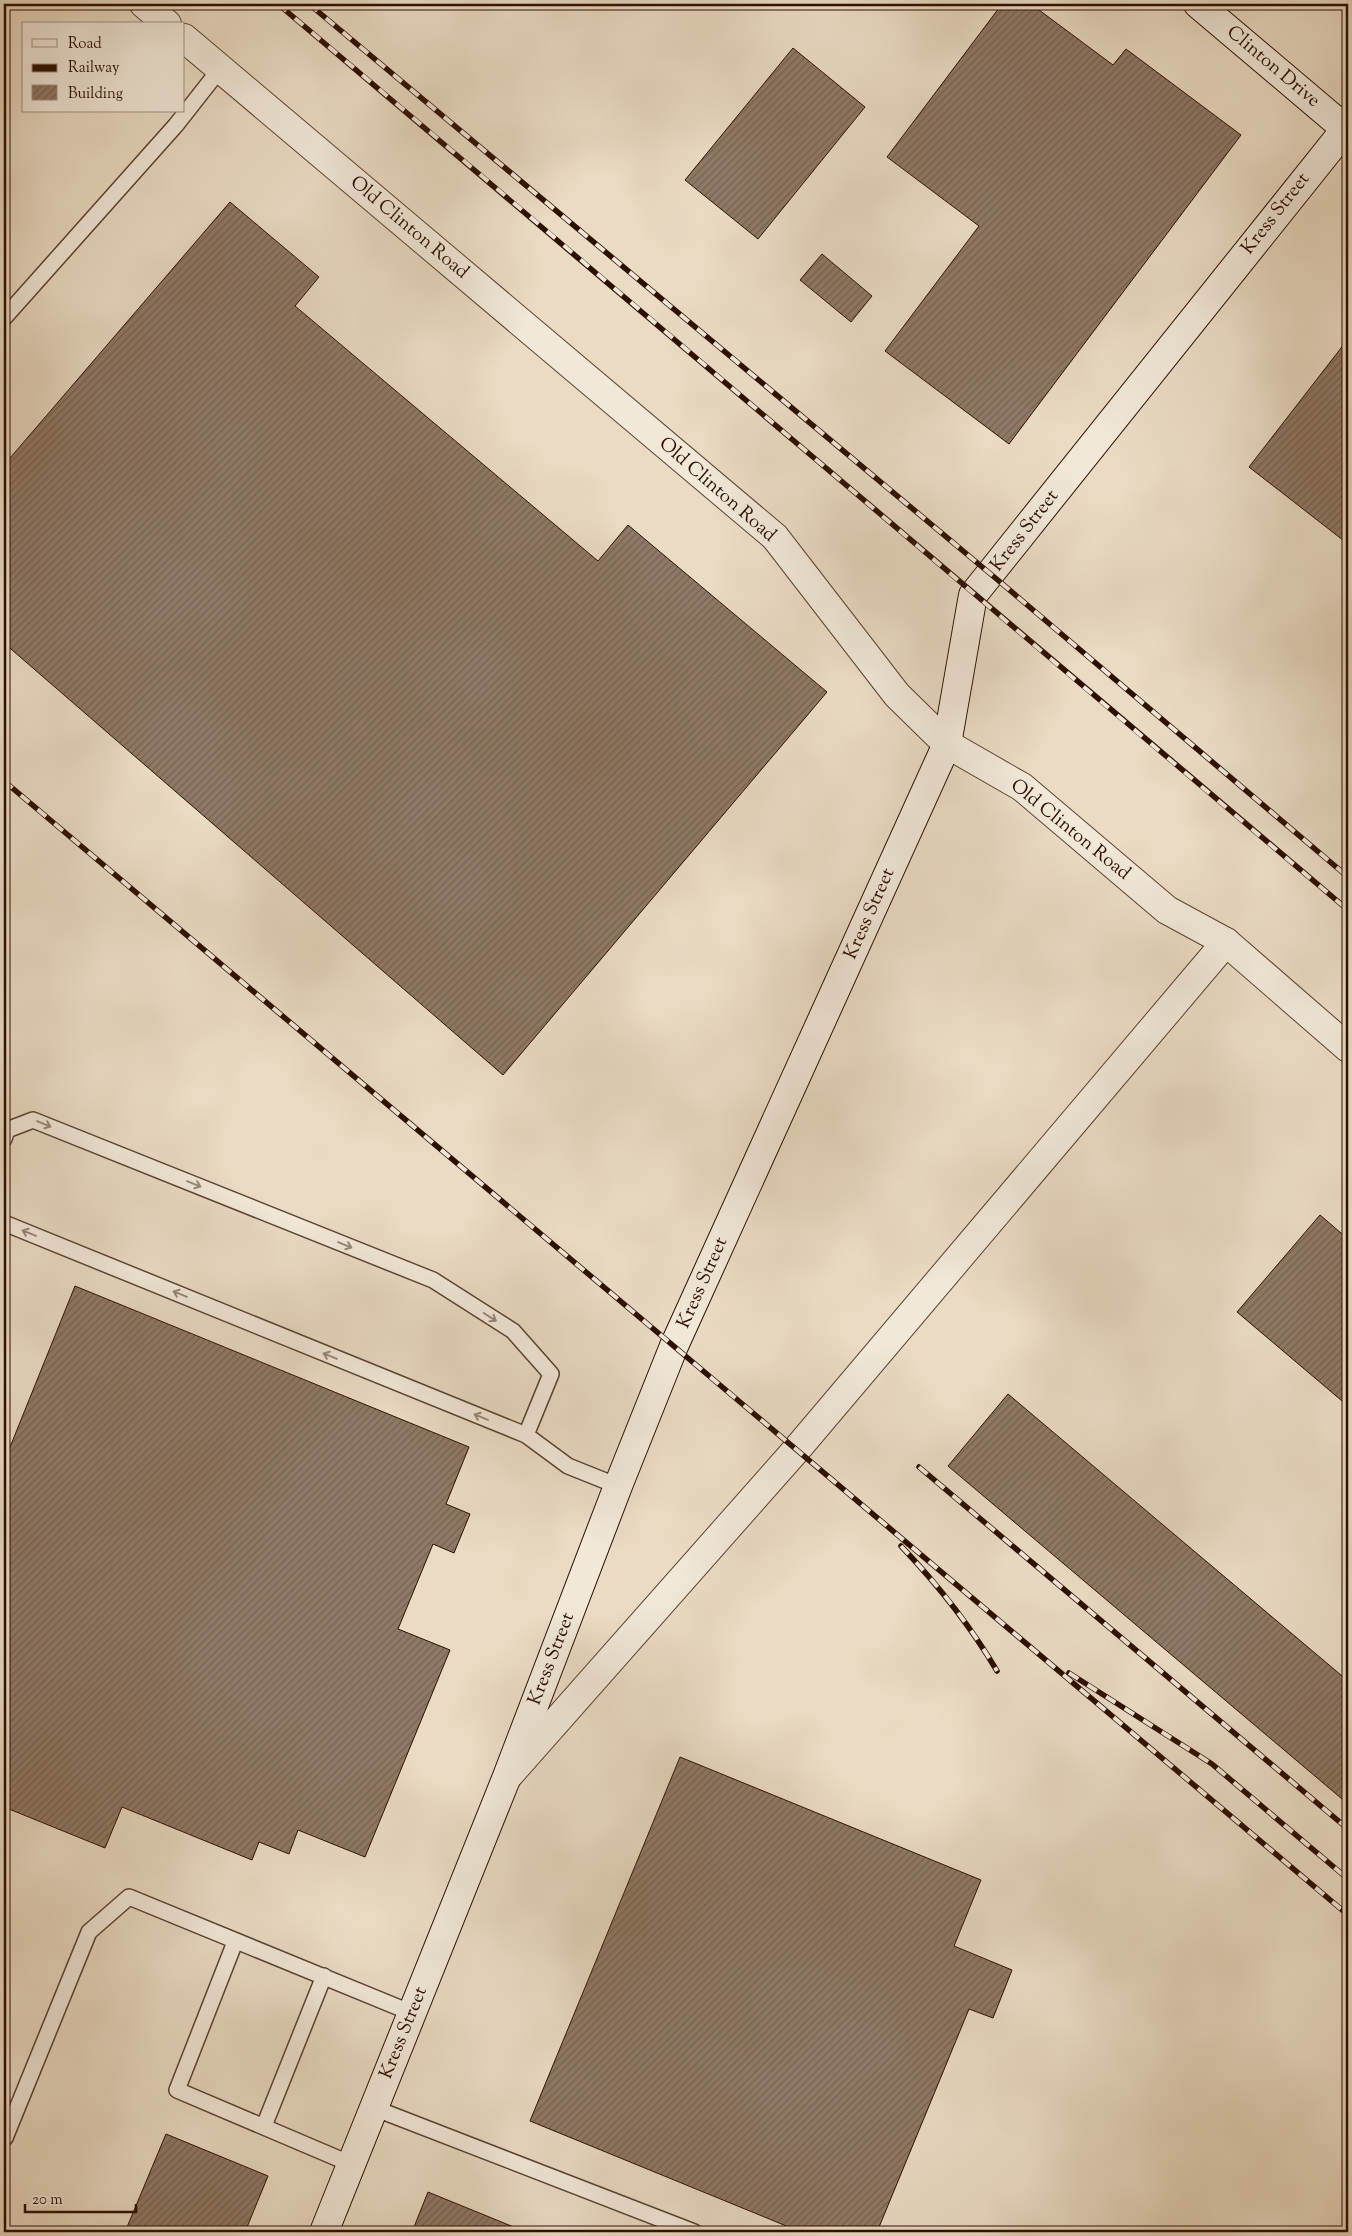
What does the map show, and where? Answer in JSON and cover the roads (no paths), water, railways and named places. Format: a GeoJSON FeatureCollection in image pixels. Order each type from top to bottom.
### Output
{"type":"FeatureCollection","features":[{"type":"Feature","properties":{"kind":"street"},"geometry":{"type":"LineString","coordinates":[[144,4],[165,22]]}},
{"type":"Feature","properties":{"kind":"street","name":"Clinton Drive"},"geometry":{"type":"LineString","coordinates":[[1198,4],[1347,128]]}},
{"type":"Feature","properties":{"kind":"street","name":"Old Clinton Road"},"geometry":{"type":"LineString","coordinates":[[185,39],[775,537],[897,695],[947,744],[1022,787],[1167,910],[1226,942],[1348,1048]]}},
{"type":"Feature","properties":{"kind":"street","name":"Kress Street"},"geometry":{"type":"LineString","coordinates":[[324,2232],[506,1779],[618,1486],[674,1346],[947,744],[973,595],[1347,128]]}},
{"type":"Feature","properties":{"kind":"street","name":"Kress Street"},"geometry":{"type":"LineString","coordinates":[[506,1779],[797,1449],[1226,942]]}},
{"type":"Feature","properties":{"kind":"lane"},"geometry":{"type":"LineString","coordinates":[[4,318],[176,125],[220,69]]}},
{"type":"Feature","properties":{"kind":"lane"},"geometry":{"type":"LineString","coordinates":[[4,1139],[7,1130],[33,1120],[433,1280],[513,1331],[551,1374],[526,1435]]}},
{"type":"Feature","properties":{"kind":"lane"},"geometry":{"type":"LineString","coordinates":[[4,1223],[526,1435],[568,1466],[618,1486]]}},
{"type":"Feature","properties":{"kind":"lane"},"geometry":{"type":"LineString","coordinates":[[5,2138],[89,1932],[129,1897],[412,2013]]}},
{"type":"Feature","properties":{"kind":"lane"},"geometry":{"type":"LineString","coordinates":[[235,1942],[177,2090],[351,2164]]}},
{"type":"Feature","properties":{"kind":"lane"},"geometry":{"type":"LineString","coordinates":[[264,2126],[324,1976]]}},
{"type":"Feature","properties":{"kind":"lane"},"geometry":{"type":"LineString","coordinates":[[374,2108],[694,2232]]}},
{"type":"Feature","properties":{"kind":"railway"},"geometry":{"type":"LineString","coordinates":[[278,4],[1348,910]]}},
{"type":"Feature","properties":{"kind":"railway"},"geometry":{"type":"LineString","coordinates":[[309,4],[993,576],[1348,877]]}},
{"type":"Feature","properties":{"kind":"railway"},"geometry":{"type":"LineString","coordinates":[[4,781],[1348,1915]]}},
{"type":"Feature","properties":{"kind":"railway"},"geometry":{"type":"LineString","coordinates":[[919,1467],[1348,1829]]}},
{"type":"Feature","properties":{"kind":"railway"},"geometry":{"type":"LineString","coordinates":[[901,1546],[953,1606],[997,1671]]}},
{"type":"Feature","properties":{"kind":"railway"},"geometry":{"type":"LineString","coordinates":[[1069,1673],[1212,1764],[1348,1879]]}}]}
